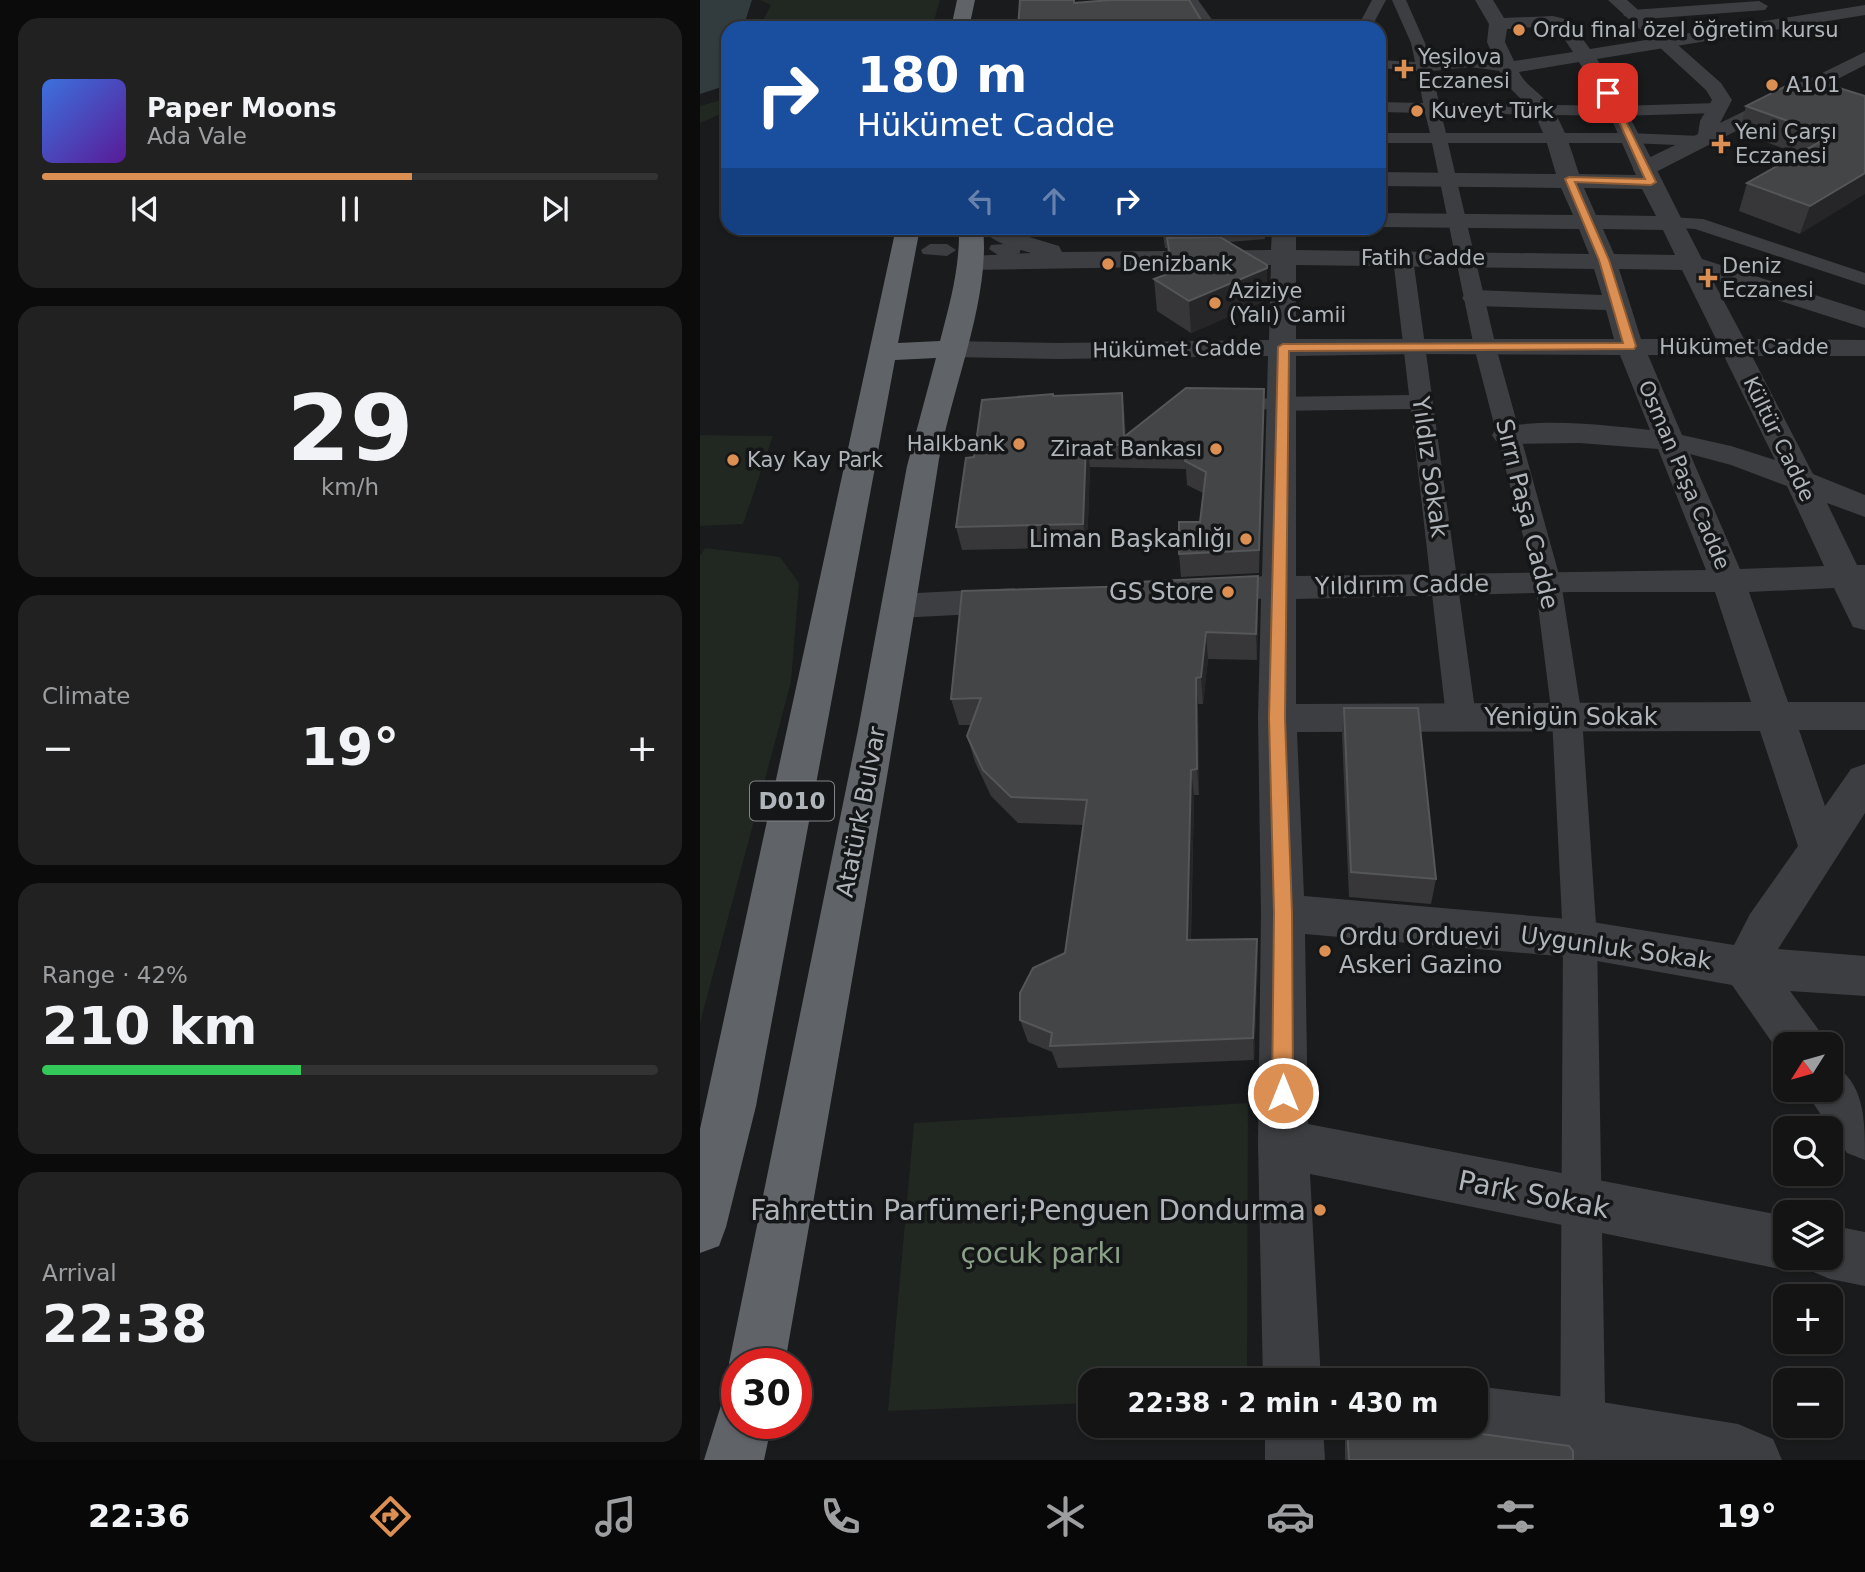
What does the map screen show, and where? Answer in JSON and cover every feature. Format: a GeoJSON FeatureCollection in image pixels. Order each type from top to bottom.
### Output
{"type":"FeatureCollection","features":[{"type":"Feature","properties":{"kind":"highway"},"geometry":{"type":"LineString","coordinates":[[961,21],[965,0]]}},
{"type":"Feature","properties":{"kind":"highway","name":"D010"},"geometry":{"type":"LineString","coordinates":[[700,1227],[732,1106],[907,235]]}},
{"type":"Feature","properties":{"kind":"highway","name":"Atatürk Bulvar"},"geometry":{"type":"LineString","coordinates":[[760,1348],[922,466],[971,262],[971,235]]}},
{"type":"Feature","properties":{"kind":"highway"},"geometry":{"type":"LineString","coordinates":[[882,352],[951,349]]}},
{"type":"Feature","properties":{"kind":"highway"},"geometry":{"type":"LineString","coordinates":[[734,1460],[739,1439]]}},
{"type":"Feature","properties":{"kind":"street"},"geometry":{"type":"LineString","coordinates":[[1189,0],[1204,21]]}},
{"type":"Feature","properties":{"kind":"street"},"geometry":{"type":"LineString","coordinates":[[1368,21],[1380,0]]}},
{"type":"Feature","properties":{"kind":"street","name":"Sırrı Paşa Cadde"},"geometry":{"type":"LineString","coordinates":[[1399,0],[1418,43],[1485,346],[1548,582],[1567,717],[1580,939],[1583,1444]]}},
{"type":"Feature","properties":{"kind":"street"},"geometry":{"type":"LineString","coordinates":[[1617,0],[1714,87],[1722,100],[1704,139]]}},
{"type":"Feature","properties":{"kind":"street"},"geometry":{"type":"LineString","coordinates":[[1632,15],[1694,5],[1784,4],[1830,0]]}},
{"type":"Feature","properties":{"kind":"street"},"geometry":{"type":"LineString","coordinates":[[1386,64],[1423,67],[1470,63],[1508,68],[1865,10]]}},
{"type":"Feature","properties":{"kind":"street","name":"Kültür Cadde"},"geometry":{"type":"LineString","coordinates":[[1491,12],[1563,24],[1587,57],[1618,111],[1628,138],[1689,263],[1734,347],[1798,479],[1856,576],[1865,618]]}},
{"type":"Feature","properties":{"kind":"street","name":"Osman Paşa Cadde"},"geometry":{"type":"LineString","coordinates":[[1491,12],[1496,42],[1514,82],[1543,110],[1557,140],[1569,179],[1604,260],[1630,346],[1728,581],[1819,846]]}},
{"type":"Feature","properties":{"kind":"street"},"geometry":{"type":"LineString","coordinates":[[1386,179],[1569,179],[1648,175],[1704,139],[1865,58]]}},
{"type":"Feature","properties":{"kind":"street"},"geometry":{"type":"LineString","coordinates":[[1796,94],[1819,102]]}},
{"type":"Feature","properties":{"kind":"street"},"geometry":{"type":"LineString","coordinates":[[1386,107],[1618,111],[1717,108]]}},
{"type":"Feature","properties":{"kind":"street"},"geometry":{"type":"LineString","coordinates":[[1386,138],[1704,139]]}},
{"type":"Feature","properties":{"kind":"street"},"geometry":{"type":"LineString","coordinates":[[1386,220],[1698,223],[1865,279]]}},
{"type":"Feature","properties":{"kind":"street"},"geometry":{"type":"LineString","coordinates":[[1012,238],[1072,258]]}},
{"type":"Feature","properties":{"kind":"street"},"geometry":{"type":"LineString","coordinates":[[1284,242],[1283,347],[1276,404],[1280,587],[1277,718],[1283,913],[1283,1144],[1292,1368]]}},
{"type":"Feature","properties":{"kind":"street","name":"Fatih Cadde"},"geometry":{"type":"LineString","coordinates":[[971,262],[1072,258],[1284,242],[1403,258],[1689,263],[1865,320]]}},
{"type":"Feature","properties":{"kind":"street","name":"Yıldız Sokak"},"geometry":{"type":"LineString","coordinates":[[1403,258],[1461,718]]}},
{"type":"Feature","properties":{"kind":"street"},"geometry":{"type":"LineString","coordinates":[[1475,298],[1618,303]]}},
{"type":"Feature","properties":{"kind":"street","name":"Hükümet Cadde"},"geometry":{"type":"LineString","coordinates":[[951,349],[1059,351],[1414,346],[1865,348]]}},
{"type":"Feature","properties":{"kind":"street"},"geometry":{"type":"LineString","coordinates":[[1276,404],[1421,402]]}},
{"type":"Feature","properties":{"kind":"street"},"geometry":{"type":"LineString","coordinates":[[1507,435],[1552,433],[1623,437],[1699,447],[1798,479],[1865,507]]}},
{"type":"Feature","properties":{"kind":"street","name":"Yıldırım Cadde"},"geometry":{"type":"LineString","coordinates":[[1225,590],[1548,582],[1728,581],[1856,576]]}},
{"type":"Feature","properties":{"kind":"street"},"geometry":{"type":"LineString","coordinates":[[898,606],[1048,599]]}},
{"type":"Feature","properties":{"kind":"street","name":"Yenigün Sokak"},"geometry":{"type":"LineString","coordinates":[[1277,718],[1865,716]]}},
{"type":"Feature","properties":{"kind":"street"},"geometry":{"type":"LineString","coordinates":[[1792,1032],[1746,967],[1766,928],[1865,780]]}},
{"type":"Feature","properties":{"kind":"street","name":"Uygunluk Sokak"},"geometry":{"type":"LineString","coordinates":[[1283,913],[1580,939],[1746,967],[1865,976]]}},
{"type":"Feature","properties":{"kind":"street"},"geometry":{"type":"LineString","coordinates":[[1841,1102],[1865,1135]]}},
{"type":"Feature","properties":{"kind":"street","name":"Park Sokak"},"geometry":{"type":"LineString","coordinates":[[1283,1144],[1773,1241]]}},
{"type":"Feature","properties":{"kind":"street"},"geometry":{"type":"LineString","coordinates":[[1843,1255],[1865,1259]]}},
{"type":"Feature","properties":{"kind":"street"},"geometry":{"type":"LineString","coordinates":[[1488,1418],[1583,1444],[1738,1454],[1752,1460]]}},
{"type":"Feature","properties":{"kind":"street"},"geometry":{"type":"LineString","coordinates":[[1294,1438],[1295,1460]]}},
{"type":"Feature","properties":{"kind":"green space"},"geometry":{"type":"Polygon","coordinates":[[[760,0],[940,0],[934,21],[763,21],[771,5],[760,0]]]}},
{"type":"Feature","properties":{"kind":"green space"},"geometry":{"type":"Polygon","coordinates":[[[721,100],[721,114],[700,123],[700,106],[721,100]]]}},
{"type":"Feature","properties":{"kind":"green space","name":"Kay Kay Park"},"geometry":{"type":"Polygon","coordinates":[[[700,435],[773,436],[743,524],[700,526],[700,435]]]}},
{"type":"Feature","properties":{"kind":"green space"},"geometry":{"type":"Polygon","coordinates":[[[705,548],[780,557],[799,583],[791,682],[700,1023],[700,556],[705,548]]]}},
{"type":"Feature","properties":{"kind":"green space","name":"çocuk parkı"},"geometry":{"type":"Polygon","coordinates":[[[1248,1103],[1247,1368],[1078,1368],[1078,1403],[888,1411],[914,1123],[1248,1103]]]}},
{"type":"Feature","properties":{"kind":"shaded area"},"geometry":{"type":"Polygon","coordinates":[[[700,0],[752,0],[745,21],[721,21],[721,87],[700,94],[700,0]]]}},
{"type":"Feature","properties":{"kind":"building"},"geometry":{"type":"Polygon","coordinates":[[[1020,0],[1074,0],[1074,3],[1189,0],[1202,21],[1018,21],[1020,0]]]}},
{"type":"Feature","properties":{"kind":"building"},"geometry":{"type":"Polygon","coordinates":[[[1804,77],[1865,96],[1865,173],[1810,206],[1747,183],[1830,136],[1746,106],[1804,77]]]}},
{"type":"Feature","properties":{"kind":"building"},"geometry":{"type":"Polygon","coordinates":[[[1220,237],[1267,265],[1267,268],[1189,301],[1154,279],[1173,272],[1167,238],[1220,237]]]}},
{"type":"Feature","properties":{"kind":"building"},"geometry":{"type":"Polygon","coordinates":[[[1186,388],[1264,389],[1259,550],[1179,554],[1179,522],[1200,522],[1206,472],[1185,461],[1186,446],[1086,444],[1083,524],[956,527],[966,458],[974,457],[982,400],[1053,394],[1122,393],[1124,437],[1186,388]]]}},
{"type":"Feature","properties":{"kind":"building"},"geometry":{"type":"Polygon","coordinates":[[[1258,576],[1256,634],[1206,632],[1201,677],[1196,678],[1197,769],[1191,770],[1187,940],[1257,939],[1253,1038],[1050,1046],[1052,1033],[1020,1020],[1020,993],[1033,968],[1065,953],[1087,800],[1011,797],[983,770],[967,736],[981,698],[951,699],[962,591],[1137,586],[1138,582],[1258,576]]]}},
{"type":"Feature","properties":{"kind":"building"},"geometry":{"type":"Polygon","coordinates":[[[1344,708],[1418,708],[1436,879],[1351,872],[1344,708]]]}},
{"type":"Feature","properties":{"kind":"building"},"geometry":{"type":"Polygon","coordinates":[[[1488,1435],[1569,1446],[1573,1451],[1573,1460],[1349,1460],[1348,1438],[1488,1438],[1488,1435]]]}},
{"type":"Feature","properties":{"kind":"place","name":"Ordu final özel öğretim kursu"},"geometry":{"type":"Point","coordinates":[1519,30]}},
{"type":"Feature","properties":{"kind":"place","name":"Yeşilova Eczanesi"},"geometry":{"type":"Point","coordinates":[1404,69]}},
{"type":"Feature","properties":{"kind":"place","name":"A101"},"geometry":{"type":"Point","coordinates":[1772,85]}},
{"type":"Feature","properties":{"kind":"place","name":"Kuveyt Türk"},"geometry":{"type":"Point","coordinates":[1417,111]}},
{"type":"Feature","properties":{"kind":"place","name":"Yeni Çarşı Eczanesi"},"geometry":{"type":"Point","coordinates":[1721,144]}},
{"type":"Feature","properties":{"kind":"place","name":"Denizbank"},"geometry":{"type":"Point","coordinates":[1108,264]}},
{"type":"Feature","properties":{"kind":"place","name":"Deniz Eczanesi"},"geometry":{"type":"Point","coordinates":[1708,278]}},
{"type":"Feature","properties":{"kind":"place","name":"Aziziye (Yalı) Camii"},"geometry":{"type":"Point","coordinates":[1215,303]}},
{"type":"Feature","properties":{"kind":"place","name":"Halkbank"},"geometry":{"type":"Point","coordinates":[1019,444]}},
{"type":"Feature","properties":{"kind":"place","name":"Ziraat Bankası"},"geometry":{"type":"Point","coordinates":[1216,449]}},
{"type":"Feature","properties":{"kind":"place","name":"Kay Kay Park"},"geometry":{"type":"Point","coordinates":[733,460]}},
{"type":"Feature","properties":{"kind":"place","name":"Liman Başkanlığı"},"geometry":{"type":"Point","coordinates":[1246,539]}},
{"type":"Feature","properties":{"kind":"place","name":"GS Store"},"geometry":{"type":"Point","coordinates":[1228,592]}},
{"type":"Feature","properties":{"kind":"place","name":"Ordu Orduevi Askeri Gazino"},"geometry":{"type":"Point","coordinates":[1325,951]}},
{"type":"Feature","properties":{"kind":"place","name":"Fahrettin Parfümeri;Penguen Dondurma"},"geometry":{"type":"Point","coordinates":[1320,1210]}},
{"type":"Feature","properties":{"kind":"route"},"geometry":{"type":"LineString","coordinates":[[1283,1093],[1283,913],[1277,718],[1283,347],[1630,346],[1604,260],[1569,179],[1651,182],[1608,93]]}}]}
